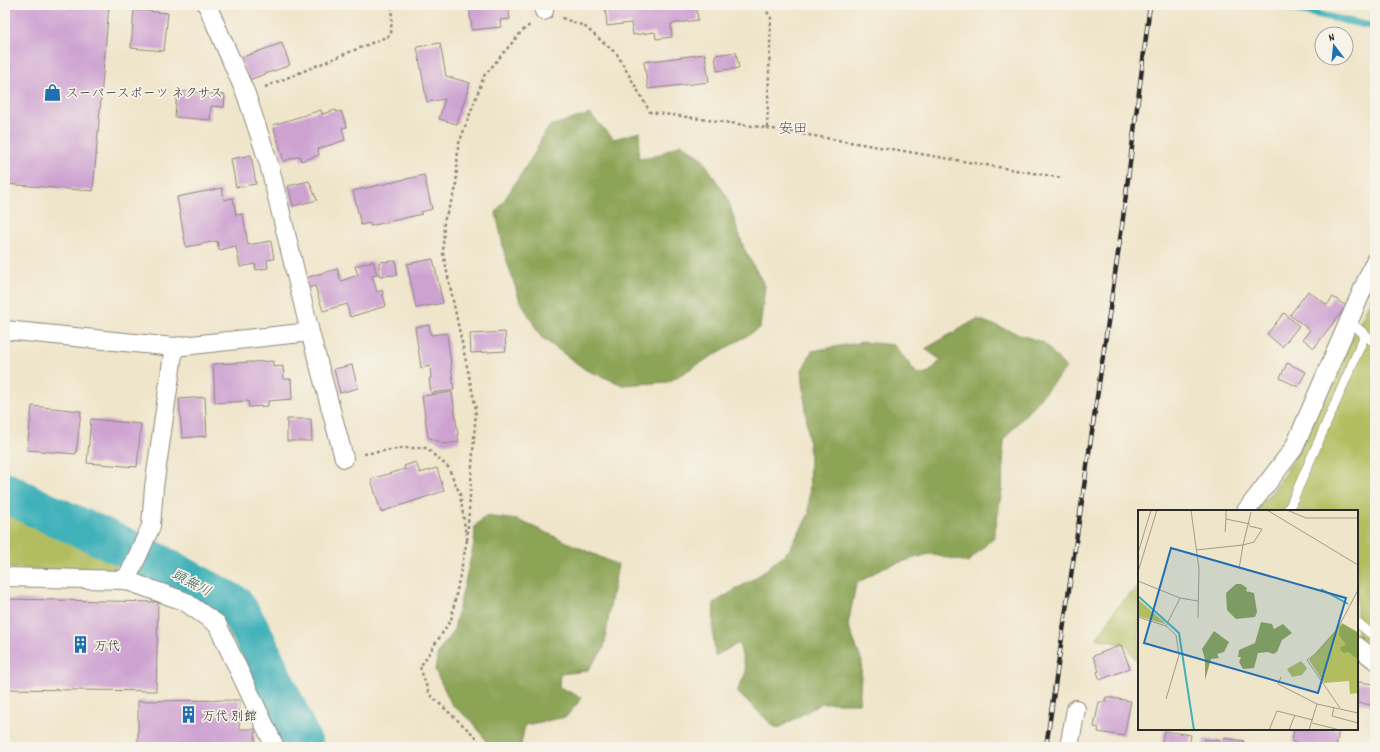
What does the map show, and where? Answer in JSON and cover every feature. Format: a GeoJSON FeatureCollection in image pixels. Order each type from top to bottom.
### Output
{"type":"FeatureCollection","features":[{"type":"Feature","properties":{"kind":"street"},"geometry":{"type":"LineString","coordinates":[[207,5],[246,94],[269,164],[310,332],[344,458]]}},
{"type":"Feature","properties":{"kind":"street"},"geometry":{"type":"LineString","coordinates":[[1247,510],[1294,448],[1375,260]]}},
{"type":"Feature","properties":{"kind":"street"},"geometry":{"type":"LineString","coordinates":[[5,330],[174,347],[310,332]]}},
{"type":"Feature","properties":{"kind":"street"},"geometry":{"type":"LineString","coordinates":[[129,573],[151,526],[154,487],[174,347]]}},
{"type":"Feature","properties":{"kind":"street"},"geometry":{"type":"LineString","coordinates":[[5,577],[129,573],[184,601],[217,624],[275,747]]}},
{"type":"Feature","properties":{"kind":"street"},"geometry":{"type":"LineString","coordinates":[[1358,647],[1375,660]]}},
{"type":"Feature","properties":{"kind":"street"},"geometry":{"type":"LineString","coordinates":[[1069,747],[1076,709]]}},
{"type":"Feature","properties":{"kind":"lane"},"geometry":{"type":"LineString","coordinates":[[1349,321],[1375,344]]}},
{"type":"Feature","properties":{"kind":"lane"},"geometry":{"type":"LineString","coordinates":[[1288,510],[1365,335]]}},
{"type":"Feature","properties":{"kind":"lane"},"geometry":{"type":"LineString","coordinates":[[1358,623],[1375,637]]}},
{"type":"Feature","properties":{"kind":"path"},"geometry":{"type":"LineString","coordinates":[[246,94],[391,35],[392,5]]}},
{"type":"Feature","properties":{"kind":"path"},"geometry":{"type":"LineString","coordinates":[[763,5],[770,18],[767,128]]}},
{"type":"Feature","properties":{"kind":"path"},"geometry":{"type":"LineString","coordinates":[[480,747],[477,738],[429,694],[420,667],[451,620],[467,540],[476,409],[443,253],[444,221],[456,188],[458,146],[484,76],[522,31],[544,8],[584,26],[616,54],[650,112],[767,128],[1063,178]]}},
{"type":"Feature","properties":{"kind":"path"},"geometry":{"type":"LineString","coordinates":[[344,458],[403,448],[426,448],[448,467],[457,487],[460,494],[467,540]]}},
{"type":"Feature","properties":{"kind":"green space"},"geometry":{"type":"Polygon","coordinates":[[[590,114],[614,139],[640,132],[638,158],[656,156],[681,144],[701,157],[727,197],[744,249],[765,286],[760,328],[668,382],[623,385],[586,370],[541,337],[519,298],[505,255],[496,213],[536,151],[542,137],[550,126],[590,114]]]}},
{"type":"Feature","properties":{"kind":"green space"},"geometry":{"type":"Polygon","coordinates":[[[1375,288],[1375,647],[1358,636],[1358,510],[1256,510],[1273,491],[1295,458],[1375,288]]]}},
{"type":"Feature","properties":{"kind":"green space"},"geometry":{"type":"Polygon","coordinates":[[[977,319],[1044,343],[1066,368],[1004,439],[1002,490],[994,537],[968,562],[929,554],[884,567],[856,584],[848,625],[862,662],[859,703],[822,703],[777,729],[737,692],[746,672],[739,643],[715,656],[713,634],[714,603],[761,574],[789,550],[809,514],[810,455],[802,370],[812,351],[863,342],[894,345],[918,375],[929,372],[941,360],[925,349],[977,319]]]}},
{"type":"Feature","properties":{"kind":"green space"},"geometry":{"type":"Polygon","coordinates":[[[5,506],[116,559],[115,571],[5,568],[5,506]]]}},
{"type":"Feature","properties":{"kind":"green space"},"geometry":{"type":"Polygon","coordinates":[[[485,516],[518,520],[618,565],[604,648],[587,671],[560,674],[559,687],[582,698],[566,717],[525,725],[521,744],[523,747],[487,747],[485,739],[472,721],[452,705],[435,670],[438,653],[454,629],[474,544],[475,526],[485,516]]]}},
{"type":"Feature","properties":{"kind":"green space"},"geometry":{"type":"Polygon","coordinates":[[[1138,588],[1138,663],[1126,645],[1097,638],[1120,603],[1138,588]]]}},
{"type":"Feature","properties":{"kind":"building","name":"スーパースポーツ ネクサス"},"geometry":{"type":"Polygon","coordinates":[[[5,5],[109,5],[93,191],[5,184],[5,5]]]}},
{"type":"Feature","properties":{"kind":"building"},"geometry":{"type":"Polygon","coordinates":[[[469,5],[508,5],[510,19],[500,20],[501,27],[472,30],[469,5]]]}},
{"type":"Feature","properties":{"kind":"building"},"geometry":{"type":"Polygon","coordinates":[[[696,5],[698,20],[671,24],[672,37],[656,39],[655,32],[633,35],[631,23],[607,26],[605,6],[696,5]]]}},
{"type":"Feature","properties":{"kind":"building"},"geometry":{"type":"Polygon","coordinates":[[[134,10],[168,13],[164,51],[131,48],[134,10]]]}},
{"type":"Feature","properties":{"kind":"building"},"geometry":{"type":"Polygon","coordinates":[[[282,43],[290,65],[249,80],[240,58],[282,43]]]}},
{"type":"Feature","properties":{"kind":"building"},"geometry":{"type":"Polygon","coordinates":[[[440,43],[446,76],[470,83],[457,124],[439,119],[445,99],[427,102],[417,47],[440,43]]]}},
{"type":"Feature","properties":{"kind":"building"},"geometry":{"type":"Polygon","coordinates":[[[736,52],[739,68],[717,71],[715,55],[736,52]]]}},
{"type":"Feature","properties":{"kind":"building"},"geometry":{"type":"Polygon","coordinates":[[[705,54],[709,82],[648,89],[644,62],[705,54]]]}},
{"type":"Feature","properties":{"kind":"building"},"geometry":{"type":"Polygon","coordinates":[[[177,91],[225,95],[224,107],[211,106],[210,120],[175,117],[177,91]]]}},
{"type":"Feature","properties":{"kind":"building"},"geometry":{"type":"Polygon","coordinates":[[[321,110],[322,114],[336,110],[337,112],[341,111],[347,127],[342,128],[345,140],[318,149],[319,155],[301,161],[300,156],[284,161],[273,125],[321,110]]]}},
{"type":"Feature","properties":{"kind":"building"},"geometry":{"type":"Polygon","coordinates":[[[251,155],[256,184],[236,187],[231,159],[251,155]]]}},
{"type":"Feature","properties":{"kind":"building"},"geometry":{"type":"Polygon","coordinates":[[[424,175],[432,209],[421,212],[422,214],[370,226],[370,223],[361,225],[353,191],[424,175]]]}},
{"type":"Feature","properties":{"kind":"building"},"geometry":{"type":"Polygon","coordinates":[[[309,181],[317,200],[293,206],[288,186],[309,181]]]}},
{"type":"Feature","properties":{"kind":"building"},"geometry":{"type":"Polygon","coordinates":[[[222,188],[224,200],[233,198],[236,215],[243,214],[248,245],[271,241],[274,259],[267,260],[268,268],[256,270],[255,264],[240,267],[236,246],[219,250],[217,241],[186,247],[177,197],[222,188]]]}},
{"type":"Feature","properties":{"kind":"building"},"geometry":{"type":"Polygon","coordinates":[[[433,259],[443,303],[416,308],[407,264],[433,259]]]}},
{"type":"Feature","properties":{"kind":"building"},"geometry":{"type":"Polygon","coordinates":[[[373,261],[377,275],[372,276],[377,292],[382,290],[386,306],[350,317],[347,304],[323,311],[315,286],[308,288],[305,278],[337,269],[341,281],[358,275],[355,266],[373,261]]]}},
{"type":"Feature","properties":{"kind":"building"},"geometry":{"type":"Polygon","coordinates":[[[396,261],[397,275],[379,276],[379,262],[396,261]]]}},
{"type":"Feature","properties":{"kind":"building"},"geometry":{"type":"Polygon","coordinates":[[[1308,291],[1327,305],[1333,297],[1346,306],[1314,348],[1303,339],[1310,330],[1290,315],[1308,291]]]}},
{"type":"Feature","properties":{"kind":"building"},"geometry":{"type":"Polygon","coordinates":[[[1284,313],[1299,326],[1282,347],[1267,334],[1284,313]]]}},
{"type":"Feature","properties":{"kind":"building"},"geometry":{"type":"Polygon","coordinates":[[[429,325],[431,335],[447,333],[454,390],[431,393],[429,379],[431,378],[430,366],[421,368],[415,327],[429,325]]]}},
{"type":"Feature","properties":{"kind":"building"},"geometry":{"type":"Polygon","coordinates":[[[505,332],[506,351],[471,353],[470,334],[505,332]]]}},
{"type":"Feature","properties":{"kind":"building"},"geometry":{"type":"Polygon","coordinates":[[[273,361],[273,367],[283,366],[284,379],[291,379],[292,399],[268,401],[268,406],[249,407],[248,401],[215,403],[213,364],[273,361]]]}},
{"type":"Feature","properties":{"kind":"building"},"geometry":{"type":"Polygon","coordinates":[[[1287,363],[1306,372],[1298,387],[1280,378],[1287,363]]]}},
{"type":"Feature","properties":{"kind":"building"},"geometry":{"type":"Polygon","coordinates":[[[352,365],[358,388],[340,393],[334,369],[352,365]]]}},
{"type":"Feature","properties":{"kind":"building"},"geometry":{"type":"Polygon","coordinates":[[[452,392],[459,442],[444,444],[428,437],[422,396],[452,392]]]}},
{"type":"Feature","properties":{"kind":"building"},"geometry":{"type":"Polygon","coordinates":[[[205,397],[207,436],[182,438],[179,399],[205,397]]]}},
{"type":"Feature","properties":{"kind":"building"},"geometry":{"type":"Polygon","coordinates":[[[32,406],[81,411],[76,454],[27,450],[32,406]]]}},
{"type":"Feature","properties":{"kind":"building"},"geometry":{"type":"Polygon","coordinates":[[[91,419],[141,424],[137,467],[87,463],[91,419]]]}},
{"type":"Feature","properties":{"kind":"building"},"geometry":{"type":"Polygon","coordinates":[[[287,419],[311,419],[312,441],[287,441],[287,419]]]}},
{"type":"Feature","properties":{"kind":"building"},"geometry":{"type":"Polygon","coordinates":[[[416,462],[420,473],[437,468],[444,491],[381,512],[371,479],[405,469],[404,466],[416,462]]]}},
{"type":"Feature","properties":{"kind":"building","name":"万代"},"geometry":{"type":"Polygon","coordinates":[[[5,599],[158,602],[156,691],[5,689],[5,599]]]}},
{"type":"Feature","properties":{"kind":"building"},"geometry":{"type":"Polygon","coordinates":[[[1121,645],[1130,668],[1100,680],[1097,672],[1099,671],[1093,656],[1121,645]]]}},
{"type":"Feature","properties":{"kind":"building"},"geometry":{"type":"Polygon","coordinates":[[[1358,682],[1375,684],[1375,705],[1358,703],[1358,682]]]}},
{"type":"Feature","properties":{"kind":"building"},"geometry":{"type":"Polygon","coordinates":[[[1106,697],[1131,701],[1124,736],[1098,732],[1099,728],[1094,727],[1099,702],[1105,702],[1106,697]]]}},
{"type":"Feature","properties":{"kind":"building","name":"万代 別館"},"geometry":{"type":"Polygon","coordinates":[[[240,700],[239,729],[255,729],[255,747],[138,747],[138,701],[240,700]]]}},
{"type":"Feature","properties":{"kind":"building"},"geometry":{"type":"Polygon","coordinates":[[[1294,730],[1339,730],[1336,747],[1322,747],[1292,742],[1294,730]]]}},
{"type":"Feature","properties":{"kind":"building"},"geometry":{"type":"Polygon","coordinates":[[[1164,731],[1191,735],[1189,747],[1161,747],[1164,731]]]}},
{"type":"Feature","properties":{"kind":"building"},"geometry":{"type":"Polygon","coordinates":[[[1224,738],[1244,741],[1243,747],[1223,747],[1224,738]]]}},
{"type":"Feature","properties":{"kind":"building"},"geometry":{"type":"Polygon","coordinates":[[[1204,739],[1221,741],[1220,747],[1203,747],[1204,739]]]}},
{"type":"Feature","properties":{"kind":"building"},"geometry":{"type":"Polygon","coordinates":[[[1359,744],[1375,745],[1375,747],[1359,747],[1359,744]]]}},
{"type":"Feature","properties":{"kind":"waterway"},"geometry":{"type":"LineString","coordinates":[[1275,5],[1375,27]]}},
{"type":"Feature","properties":{"kind":"waterway","name":"頭無川"},"geometry":{"type":"LineString","coordinates":[[5,492],[41,510],[138,553],[235,605],[253,635],[304,747]]}},
{"type":"Feature","properties":{"kind":"railway"},"geometry":{"type":"LineString","coordinates":[[1046,747],[1122,226],[1150,5]]}},
{"type":"Feature","properties":{"kind":"place","name":"スーパースポーツ ネクサス"},"geometry":{"type":"Point","coordinates":[53,92]}},
{"type":"Feature","properties":{"kind":"place","name":"万代"},"geometry":{"type":"Point","coordinates":[81,645]}},
{"type":"Feature","properties":{"kind":"place","name":"万代 別館"},"geometry":{"type":"Point","coordinates":[189,715]}},
{"type":"Feature","properties":{"kind":"district","name":"安田"},"geometry":{"type":"Point","coordinates":[793,128]}}]}
